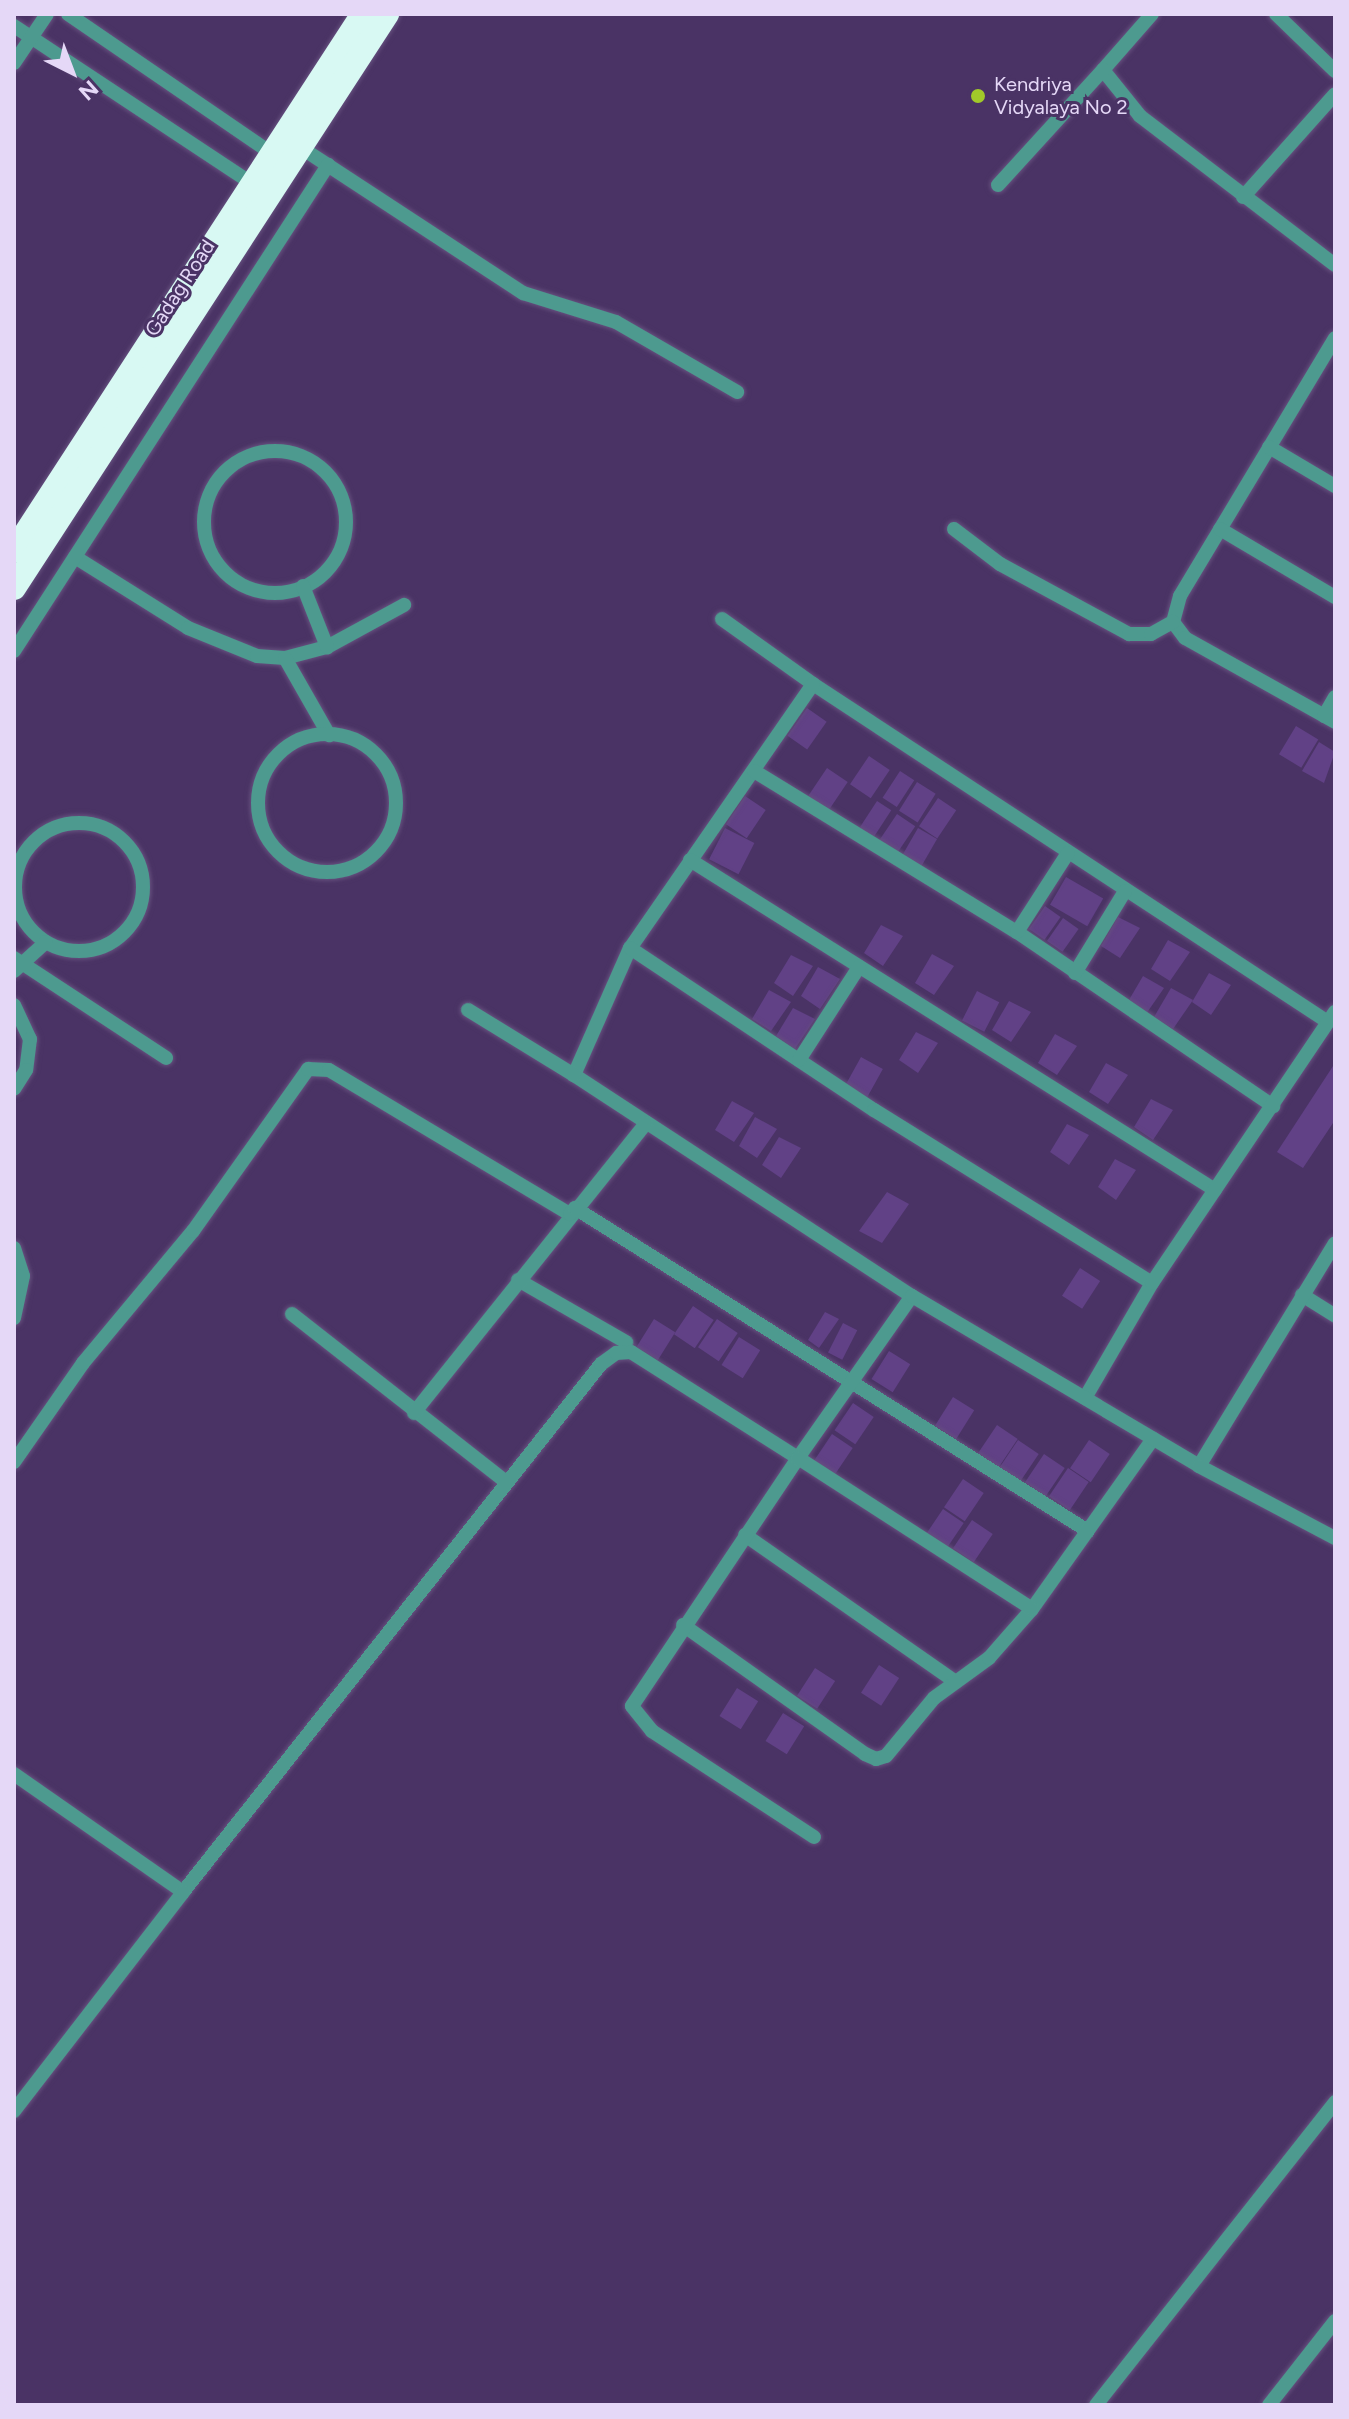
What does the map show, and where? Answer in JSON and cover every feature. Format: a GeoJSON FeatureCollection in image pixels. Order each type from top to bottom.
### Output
{"type":"FeatureCollection","features":[{"type":"Feature","properties":{"kind":"highway","name":"Gadag Road"},"geometry":{"type":"LineString","coordinates":[[287,155],[363,14]]}},
{"type":"Feature","properties":{"kind":"highway","name":"Gadag Road"},"geometry":{"type":"LineString","coordinates":[[14,551],[261,189],[387,14]]}},
{"type":"Feature","properties":{"kind":"highway","name":"Gadag Road"},"geometry":{"type":"LineString","coordinates":[[14,588],[261,189]]}},
{"type":"Feature","properties":{"kind":"street"},"geometry":{"type":"LineString","coordinates":[[14,63],[47,14]]}},
{"type":"Feature","properties":{"kind":"street"},"geometry":{"type":"LineString","coordinates":[[68,14],[287,155],[328,165],[523,293],[616,322],[737,392]]}},
{"type":"Feature","properties":{"kind":"street"},"geometry":{"type":"LineString","coordinates":[[998,185],[1152,14]]}},
{"type":"Feature","properties":{"kind":"street"},"geometry":{"type":"LineString","coordinates":[[1276,14],[1335,71]]}},
{"type":"Feature","properties":{"kind":"street"},"geometry":{"type":"LineString","coordinates":[[14,26],[261,189]]}},
{"type":"Feature","properties":{"kind":"street"},"geometry":{"type":"LineString","coordinates":[[1103,70],[1140,116],[1335,265]]}},
{"type":"Feature","properties":{"kind":"street"},"geometry":{"type":"LineString","coordinates":[[1243,197],[1335,94]]}},
{"type":"Feature","properties":{"kind":"street"},"geometry":{"type":"LineString","coordinates":[[14,651],[328,165]]}},
{"type":"Feature","properties":{"kind":"street"},"geometry":{"type":"LineString","coordinates":[[954,529],[1000,564],[1129,634],[1151,634],[1173,622],[1180,596],[1335,338]]}},
{"type":"Feature","properties":{"kind":"street"},"geometry":{"type":"LineString","coordinates":[[1269,447],[1335,486]]}},
{"type":"Feature","properties":{"kind":"street"},"geometry":{"type":"LineString","coordinates":[[292,452],[314,462],[340,490],[347,514],[343,547],[330,569],[303,586],[286,594],[261,593],[238,584],[220,569],[208,548],[204,512],[212,488],[228,469],[250,455],[292,452]]}},
{"type":"Feature","properties":{"kind":"street"},"geometry":{"type":"LineString","coordinates":[[1220,529],[1335,597]]}},
{"type":"Feature","properties":{"kind":"street"},"geometry":{"type":"LineString","coordinates":[[75,557],[188,628],[257,656],[285,658],[327,647],[404,605]]}},
{"type":"Feature","properties":{"kind":"street"},"geometry":{"type":"LineString","coordinates":[[303,586],[327,647]]}},
{"type":"Feature","properties":{"kind":"street"},"geometry":{"type":"LineString","coordinates":[[722,619],[813,684],[1125,891],[1332,1017],[1152,1283],[1085,1398]]}},
{"type":"Feature","properties":{"kind":"street"},"geometry":{"type":"LineString","coordinates":[[1173,622],[1185,638],[1329,719],[1335,697]]}},
{"type":"Feature","properties":{"kind":"street"},"geometry":{"type":"LineString","coordinates":[[285,658],[329,735]]}},
{"type":"Feature","properties":{"kind":"street"},"geometry":{"type":"LineString","coordinates":[[574,1075],[630,948],[813,684]]}},
{"type":"Feature","properties":{"kind":"street"},"geometry":{"type":"LineString","coordinates":[[329,735],[343,735],[376,752],[391,772],[397,795],[393,828],[381,849],[362,864],[338,873],[291,864],[274,849],[261,828],[258,793],[266,770],[281,751],[302,738],[329,735]]}},
{"type":"Feature","properties":{"kind":"street"},"geometry":{"type":"LineString","coordinates":[[754,771],[1017,932],[1273,1106]]}},
{"type":"Feature","properties":{"kind":"street"},"geometry":{"type":"LineString","coordinates":[[71,823],[93,824],[115,833],[137,858],[143,879],[140,909],[128,929],[89,951],[66,951],[46,942],[19,910],[16,877],[22,856],[37,839],[71,823]]}},
{"type":"Feature","properties":{"kind":"street"},"geometry":{"type":"LineString","coordinates":[[1017,932],[1068,853]]}},
{"type":"Feature","properties":{"kind":"street"},"geometry":{"type":"LineString","coordinates":[[690,860],[1215,1190]]}},
{"type":"Feature","properties":{"kind":"street"},"geometry":{"type":"LineString","coordinates":[[1075,973],[1125,891]]}},
{"type":"Feature","properties":{"kind":"street"},"geometry":{"type":"LineString","coordinates":[[46,942],[16,964],[166,1058]]}},
{"type":"Feature","properties":{"kind":"street"},"geometry":{"type":"LineString","coordinates":[[630,948],[799,1060],[1152,1283]]}},
{"type":"Feature","properties":{"kind":"street"},"geometry":{"type":"LineString","coordinates":[[799,1060],[859,967]]}},
{"type":"Feature","properties":{"kind":"street"},"geometry":{"type":"LineString","coordinates":[[14,1005],[30,1039],[26,1070],[14,1089]]}},
{"type":"Feature","properties":{"kind":"street"},"geometry":{"type":"LineString","coordinates":[[468,1010],[574,1075],[912,1296],[1199,1466],[1335,1538]]}},
{"type":"Feature","properties":{"kind":"street"},"geometry":{"type":"LineString","coordinates":[[14,1462],[83,1363],[193,1231],[308,1069],[329,1070],[570,1214],[646,1123]]}},
{"type":"Feature","properties":{"kind":"street"},"geometry":{"type":"LineString","coordinates":[[414,1413],[575,1208]]}},
{"type":"Feature","properties":{"kind":"street"},"geometry":{"type":"LineString","coordinates":[[575,1208],[1088,1531]]}},
{"type":"Feature","properties":{"kind":"street"},"geometry":{"type":"LineString","coordinates":[[1199,1466],[1335,1243]]}},
{"type":"Feature","properties":{"kind":"street"},"geometry":{"type":"LineString","coordinates":[[14,1248],[23,1276],[14,1318]]}},
{"type":"Feature","properties":{"kind":"street"},"geometry":{"type":"LineString","coordinates":[[518,1280],[626,1342]]}},
{"type":"Feature","properties":{"kind":"street"},"geometry":{"type":"LineString","coordinates":[[1302,1295],[1335,1316]]}},
{"type":"Feature","properties":{"kind":"street"},"geometry":{"type":"LineString","coordinates":[[814,1837],[637,1718],[632,1706],[638,1691],[683,1625],[912,1296]]}},
{"type":"Feature","properties":{"kind":"street"},"geometry":{"type":"LineString","coordinates":[[292,1314],[414,1413],[506,1482]]}},
{"type":"Feature","properties":{"kind":"street"},"geometry":{"type":"LineString","coordinates":[[14,2111],[506,1482],[601,1364],[616,1353],[631,1352],[1032,1609]]}},
{"type":"Feature","properties":{"kind":"street"},"geometry":{"type":"LineString","coordinates":[[683,1625],[876,1759],[886,1756],[934,1698],[989,1658],[1032,1609],[1153,1439]]}},
{"type":"Feature","properties":{"kind":"street"},"geometry":{"type":"LineString","coordinates":[[745,1535],[956,1682]]}},
{"type":"Feature","properties":{"kind":"street"},"geometry":{"type":"LineString","coordinates":[[14,1774],[183,1892]]}},
{"type":"Feature","properties":{"kind":"street"},"geometry":{"type":"LineString","coordinates":[[1096,2405],[1335,2102]]}},
{"type":"Feature","properties":{"kind":"street"},"geometry":{"type":"LineString","coordinates":[[1269,2405],[1335,2321]]}},
{"type":"Feature","properties":{"kind":"building"},"geometry":{"type":"Polygon","coordinates":[[[807,708],[827,722],[807,750],[787,736],[807,708]]]}},
{"type":"Feature","properties":{"kind":"building"},"geometry":{"type":"Polygon","coordinates":[[[1296,726],[1318,739],[1301,768],[1279,754],[1296,726]]]}},
{"type":"Feature","properties":{"kind":"building"},"geometry":{"type":"Polygon","coordinates":[[[1319,742],[1335,752],[1324,783],[1302,771],[1319,742]]]}},
{"type":"Feature","properties":{"kind":"building"},"geometry":{"type":"Polygon","coordinates":[[[869,756],[890,770],[871,798],[850,784],[869,756]]]}},
{"type":"Feature","properties":{"kind":"building"},"geometry":{"type":"Polygon","coordinates":[[[827,768],[848,782],[829,810],[808,796],[827,768]]]}},
{"type":"Feature","properties":{"kind":"building"},"geometry":{"type":"Polygon","coordinates":[[[900,771],[914,780],[897,807],[883,798],[900,771]]]}},
{"type":"Feature","properties":{"kind":"building"},"geometry":{"type":"Polygon","coordinates":[[[917,782],[936,794],[918,822],[899,811],[917,782]]]}},
{"type":"Feature","properties":{"kind":"building"},"geometry":{"type":"Polygon","coordinates":[[[745,796],[766,810],[747,838],[726,824],[745,796]]]}},
{"type":"Feature","properties":{"kind":"building"},"geometry":{"type":"Polygon","coordinates":[[[938,798],[956,810],[937,838],[919,826],[938,798]]]}},
{"type":"Feature","properties":{"kind":"building"},"geometry":{"type":"Polygon","coordinates":[[[877,801],[891,810],[874,837],[860,828],[877,801]]]}},
{"type":"Feature","properties":{"kind":"building"},"geometry":{"type":"Polygon","coordinates":[[[897,814],[915,826],[896,854],[878,842],[897,814]]]}},
{"type":"Feature","properties":{"kind":"building"},"geometry":{"type":"Polygon","coordinates":[[[725,828],[754,843],[739,874],[709,859],[725,828]]]}},
{"type":"Feature","properties":{"kind":"building"},"geometry":{"type":"Polygon","coordinates":[[[918,828],[937,839],[920,868],[901,857],[918,828]]]}},
{"type":"Feature","properties":{"kind":"building"},"geometry":{"type":"Polygon","coordinates":[[[1066,877],[1103,898],[1087,926],[1050,905],[1066,877]]]}},
{"type":"Feature","properties":{"kind":"building"},"geometry":{"type":"Polygon","coordinates":[[[1045,906],[1061,917],[1045,940],[1029,929],[1045,906]]]}},
{"type":"Feature","properties":{"kind":"building"},"geometry":{"type":"Polygon","coordinates":[[[1118,917],[1140,928],[1120,958],[1101,946],[1118,917]]]}},
{"type":"Feature","properties":{"kind":"building"},"geometry":{"type":"Polygon","coordinates":[[[1063,918],[1079,929],[1063,952],[1047,941],[1063,918]]]}},
{"type":"Feature","properties":{"kind":"building"},"geometry":{"type":"Polygon","coordinates":[[[881,925],[903,936],[883,966],[864,953],[881,925]]]}},
{"type":"Feature","properties":{"kind":"building"},"geometry":{"type":"Polygon","coordinates":[[[1168,940],[1190,952],[1170,981],[1151,969],[1168,940]]]}},
{"type":"Feature","properties":{"kind":"building"},"geometry":{"type":"Polygon","coordinates":[[[932,954],[954,966],[934,995],[915,983],[932,954]]]}},
{"type":"Feature","properties":{"kind":"building"},"geometry":{"type":"Polygon","coordinates":[[[791,955],[813,966],[793,996],[774,983],[791,955]]]}},
{"type":"Feature","properties":{"kind":"building"},"geometry":{"type":"Polygon","coordinates":[[[818,967],[840,979],[820,1009],[801,996],[818,967]]]}},
{"type":"Feature","properties":{"kind":"building"},"geometry":{"type":"Polygon","coordinates":[[[1209,973],[1231,985],[1211,1015],[1192,1002],[1209,973]]]}},
{"type":"Feature","properties":{"kind":"building"},"geometry":{"type":"Polygon","coordinates":[[[1143,976],[1164,988],[1144,1017],[1126,1005],[1143,976]]]}},
{"type":"Feature","properties":{"kind":"building"},"geometry":{"type":"Polygon","coordinates":[[[1171,988],[1193,1000],[1173,1029],[1154,1017],[1171,988]]]}},
{"type":"Feature","properties":{"kind":"building"},"geometry":{"type":"Polygon","coordinates":[[[769,990],[791,1002],[771,1031],[752,1019],[769,990]]]}},
{"type":"Feature","properties":{"kind":"building"},"geometry":{"type":"Polygon","coordinates":[[[977,991],[999,1002],[984,1032],[962,1020],[977,991]]]}},
{"type":"Feature","properties":{"kind":"building"},"geometry":{"type":"Polygon","coordinates":[[[1009,1001],[1031,1012],[1011,1042],[992,1030],[1009,1001]]]}},
{"type":"Feature","properties":{"kind":"building"},"geometry":{"type":"Polygon","coordinates":[[[793,1008],[815,1019],[795,1049],[776,1036],[793,1008]]]}},
{"type":"Feature","properties":{"kind":"building"},"geometry":{"type":"Polygon","coordinates":[[[916,1032],[938,1043],[918,1073],[899,1060],[916,1032]]]}},
{"type":"Feature","properties":{"kind":"building"},"geometry":{"type":"Polygon","coordinates":[[[1055,1034],[1077,1046],[1057,1075],[1038,1063],[1055,1034]]]}},
{"type":"Feature","properties":{"kind":"building"},"geometry":{"type":"Polygon","coordinates":[[[861,1057],[883,1069],[866,1099],[845,1087],[861,1057]]]}},
{"type":"Feature","properties":{"kind":"building"},"geometry":{"type":"Polygon","coordinates":[[[1106,1063],[1128,1075],[1108,1104],[1089,1092],[1106,1063]]]}},
{"type":"Feature","properties":{"kind":"building"},"geometry":{"type":"Polygon","coordinates":[[[1335,1063],[1335,1120],[1303,1168],[1277,1152],[1335,1063]]]}},
{"type":"Feature","properties":{"kind":"building"},"geometry":{"type":"Polygon","coordinates":[[[1151,1099],[1173,1110],[1153,1140],[1134,1127],[1151,1099]]]}},
{"type":"Feature","properties":{"kind":"building"},"geometry":{"type":"Polygon","coordinates":[[[732,1101],[754,1113],[734,1142],[715,1130],[732,1101]]]}},
{"type":"Feature","properties":{"kind":"building"},"geometry":{"type":"Polygon","coordinates":[[[755,1117],[777,1129],[757,1158],[739,1146],[755,1117]]]}},
{"type":"Feature","properties":{"kind":"building"},"geometry":{"type":"Polygon","coordinates":[[[1067,1124],[1089,1135],[1069,1165],[1050,1152],[1067,1124]]]}},
{"type":"Feature","properties":{"kind":"building"},"geometry":{"type":"Polygon","coordinates":[[[779,1137],[801,1148],[781,1178],[762,1165],[779,1137]]]}},
{"type":"Feature","properties":{"kind":"building"},"geometry":{"type":"Polygon","coordinates":[[[1115,1159],[1136,1170],[1116,1200],[1098,1187],[1115,1159]]]}},
{"type":"Feature","properties":{"kind":"building"},"geometry":{"type":"Polygon","coordinates":[[[887,1192],[909,1204],[882,1243],[859,1231],[887,1192]]]}},
{"type":"Feature","properties":{"kind":"building"},"geometry":{"type":"Polygon","coordinates":[[[1080,1268],[1100,1281],[1082,1309],[1062,1296],[1080,1268]]]}},
{"type":"Feature","properties":{"kind":"building"},"geometry":{"type":"Polygon","coordinates":[[[693,1306],[714,1320],[695,1348],[674,1334],[693,1306]]]}},
{"type":"Feature","properties":{"kind":"building"},"geometry":{"type":"Polygon","coordinates":[[[825,1312],[839,1319],[819,1348],[808,1340],[825,1312]]]}},
{"type":"Feature","properties":{"kind":"building"},"geometry":{"type":"Polygon","coordinates":[[[654,1319],[675,1332],[658,1360],[637,1347],[654,1319]]]}},
{"type":"Feature","properties":{"kind":"building"},"geometry":{"type":"Polygon","coordinates":[[[717,1319],[738,1333],[719,1361],[698,1347],[717,1319]]]}},
{"type":"Feature","properties":{"kind":"building"},"geometry":{"type":"Polygon","coordinates":[[[843,1323],[857,1330],[842,1360],[828,1352],[843,1323]]]}},
{"type":"Feature","properties":{"kind":"building"},"geometry":{"type":"Polygon","coordinates":[[[739,1337],[760,1350],[743,1378],[722,1365],[739,1337]]]}},
{"type":"Feature","properties":{"kind":"building"},"geometry":{"type":"Polygon","coordinates":[[[889,1351],[910,1364],[893,1392],[872,1379],[889,1351]]]}},
{"type":"Feature","properties":{"kind":"building"},"geometry":{"type":"Polygon","coordinates":[[[953,1397],[974,1410],[956,1439],[935,1426],[953,1397]]]}},
{"type":"Feature","properties":{"kind":"building"},"geometry":{"type":"Polygon","coordinates":[[[853,1403],[874,1417],[855,1444],[835,1430],[853,1403]]]}},
{"type":"Feature","properties":{"kind":"building"},"geometry":{"type":"Polygon","coordinates":[[[997,1425],[1018,1439],[999,1467],[978,1453],[997,1425]]]}},
{"type":"Feature","properties":{"kind":"building"},"geometry":{"type":"Polygon","coordinates":[[[832,1434],[853,1448],[834,1476],[813,1462],[832,1434]]]}},
{"type":"Feature","properties":{"kind":"building"},"geometry":{"type":"Polygon","coordinates":[[[1018,1440],[1039,1454],[1020,1482],[999,1468],[1018,1440]]]}},
{"type":"Feature","properties":{"kind":"building"},"geometry":{"type":"Polygon","coordinates":[[[1089,1440],[1110,1454],[1091,1482],[1070,1468],[1089,1440]]]}},
{"type":"Feature","properties":{"kind":"building"},"geometry":{"type":"Polygon","coordinates":[[[1044,1454],[1065,1468],[1046,1496],[1025,1482],[1044,1454]]]}},
{"type":"Feature","properties":{"kind":"building"},"geometry":{"type":"Polygon","coordinates":[[[1068,1468],[1089,1482],[1070,1510],[1049,1496],[1068,1468]]]}},
{"type":"Feature","properties":{"kind":"building"},"geometry":{"type":"Polygon","coordinates":[[[963,1479],[984,1493],[965,1521],[944,1507],[963,1479]]]}},
{"type":"Feature","properties":{"kind":"building"},"geometry":{"type":"Polygon","coordinates":[[[943,1509],[964,1523],[945,1551],[924,1537],[943,1509]]]}},
{"type":"Feature","properties":{"kind":"building"},"geometry":{"type":"Polygon","coordinates":[[[972,1520],[993,1534],[974,1562],[953,1548],[972,1520]]]}},
{"type":"Feature","properties":{"kind":"building"},"geometry":{"type":"Polygon","coordinates":[[[879,1665],[899,1678],[881,1706],[861,1693],[879,1665]]]}},
{"type":"Feature","properties":{"kind":"building"},"geometry":{"type":"Polygon","coordinates":[[[815,1668],[835,1681],[817,1709],[797,1696],[815,1668]]]}},
{"type":"Feature","properties":{"kind":"building"},"geometry":{"type":"Polygon","coordinates":[[[737,1688],[758,1701],[741,1729],[720,1716],[737,1688]]]}},
{"type":"Feature","properties":{"kind":"building"},"geometry":{"type":"Polygon","coordinates":[[[783,1713],[804,1726],[787,1754],[766,1741],[783,1713]]]}},
{"type":"Feature","properties":{"kind":"place","name":"Kendriya Vidyalaya No 2"},"geometry":{"type":"Point","coordinates":[978,96]}}]}
